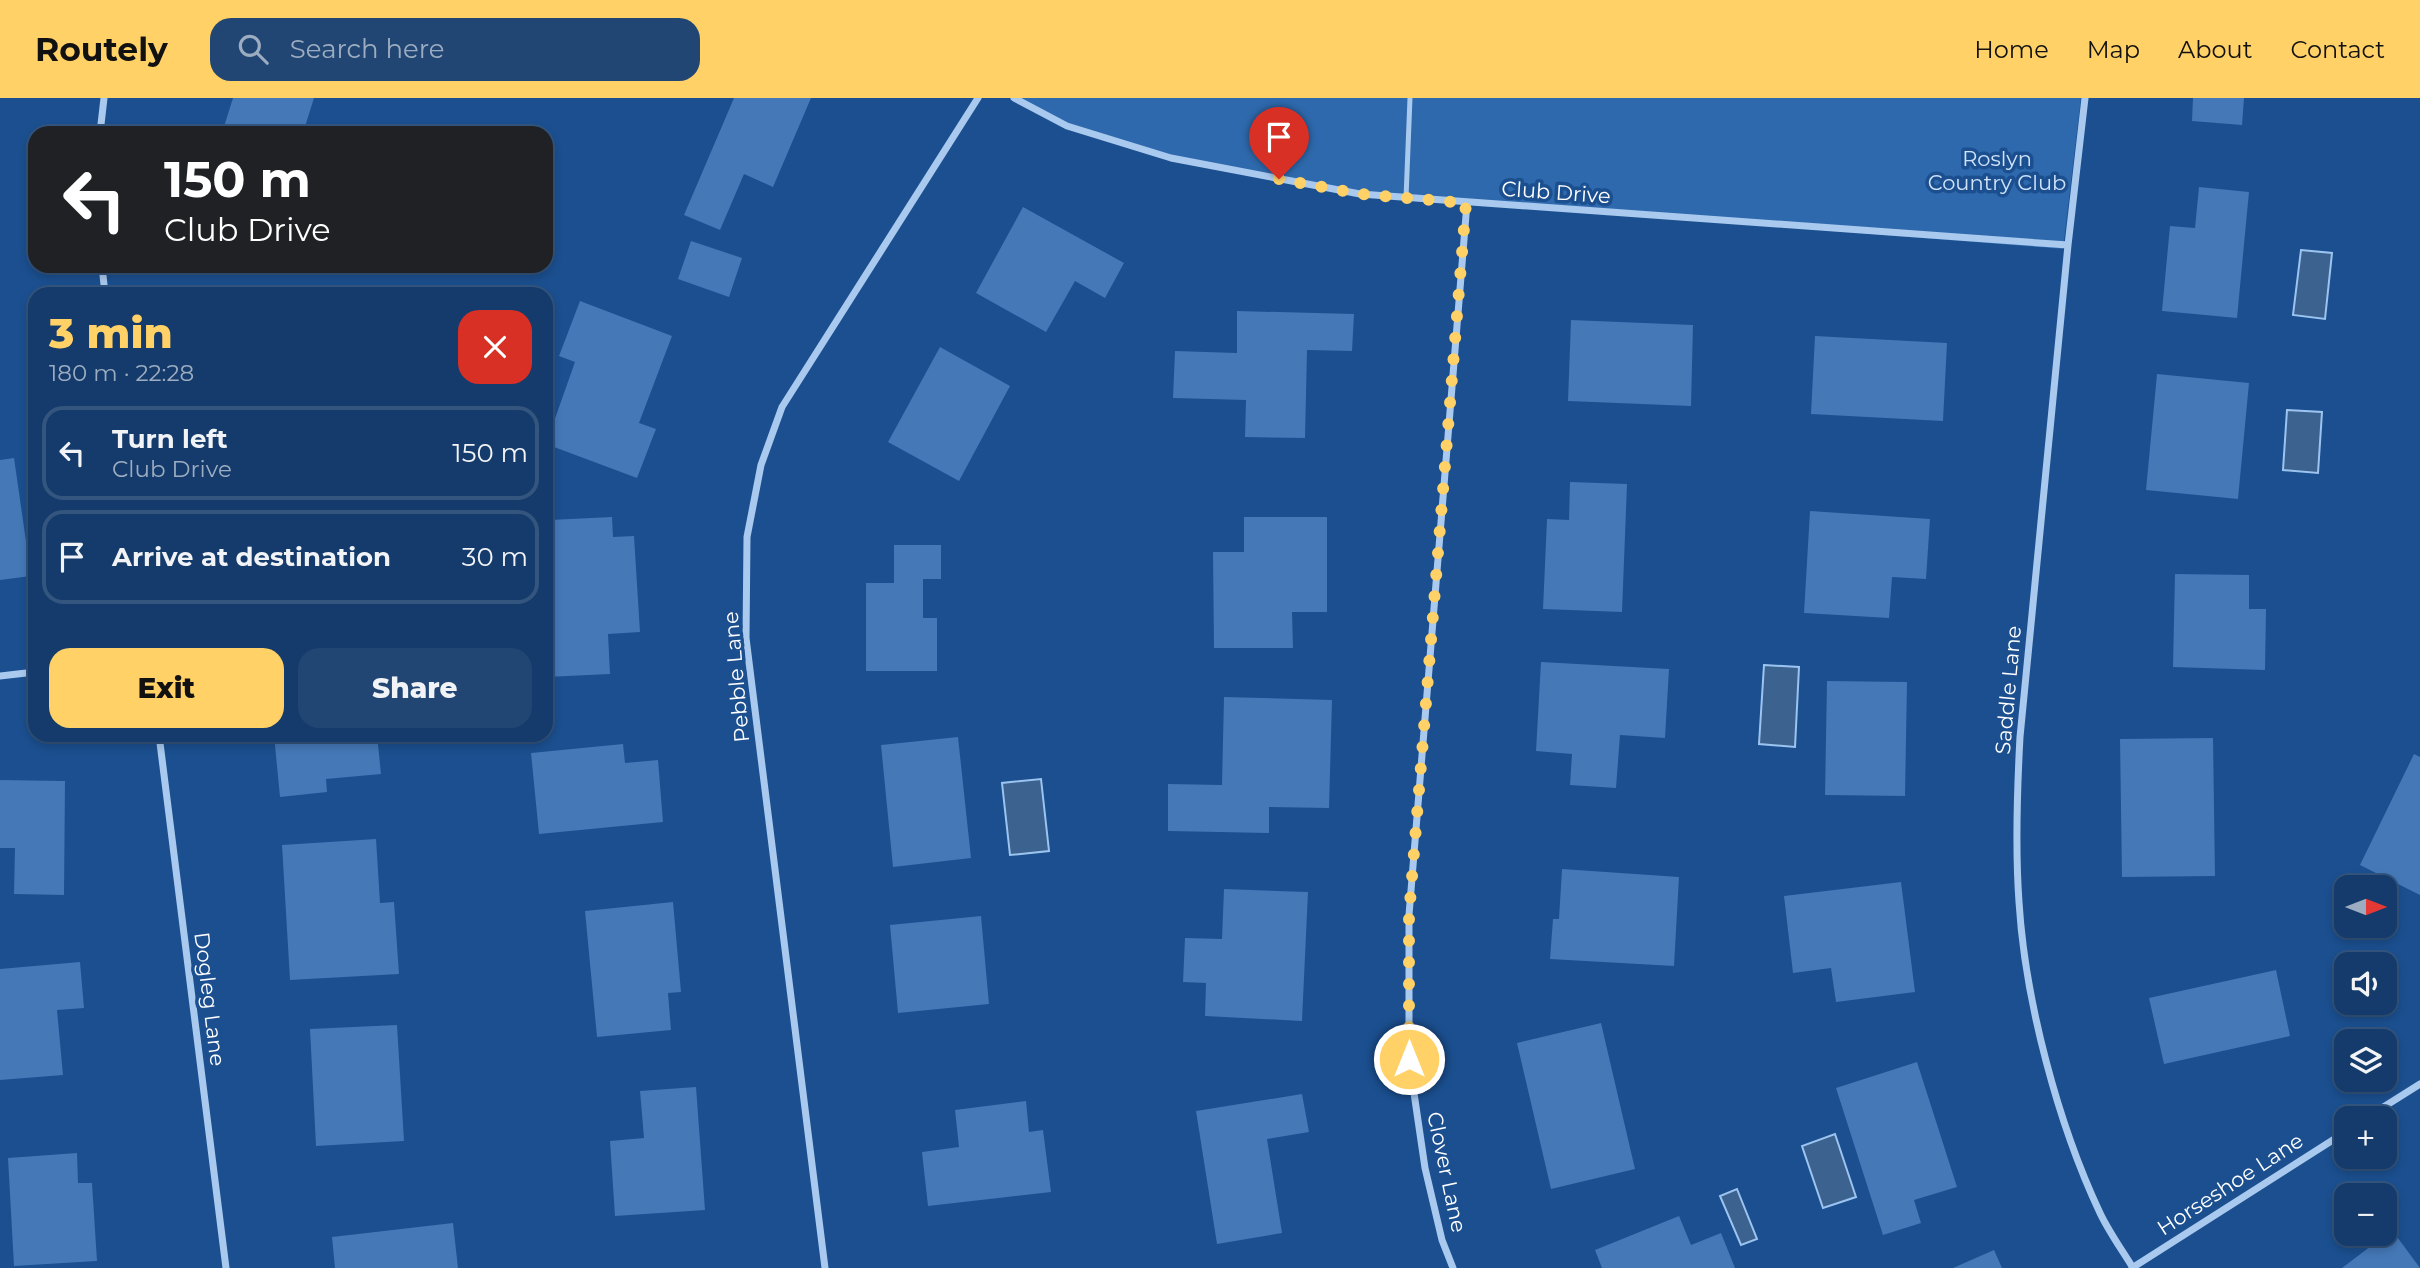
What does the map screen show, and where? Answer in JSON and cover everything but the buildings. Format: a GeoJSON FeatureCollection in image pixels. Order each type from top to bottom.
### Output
{"type":"FeatureCollection","features":[{"type":"Feature","properties":{"kind":"street"},"geometry":{"type":"LineString","coordinates":[[101,126],[104,98]]}},
{"type":"Feature","properties":{"kind":"street","name":"Pebble Lane"},"geometry":{"type":"LineString","coordinates":[[825,1268],[746,638],[747,537],[761,465],[782,407],[978,98]]}},
{"type":"Feature","properties":{"kind":"street","name":"Club Drive"},"geometry":{"type":"LineString","coordinates":[[1014,98],[1067,126],[1171,158],[1360,194],[2068,245]]}},
{"type":"Feature","properties":{"kind":"street","name":"Saddle Lane"},"geometry":{"type":"LineString","coordinates":[[2085,98],[2020,737],[2016,809],[2019,903],[2033,1004],[2063,1120],[2101,1214],[2132,1268]]}},
{"type":"Feature","properties":{"kind":"street","name":"Clover Lane"},"geometry":{"type":"LineString","coordinates":[[1453,1268],[1442,1240],[1424,1168],[1409,1059],[1409,928],[1466,203]]}},
{"type":"Feature","properties":{"kind":"street"},"geometry":{"type":"LineString","coordinates":[[0,676],[28,673]]}},
{"type":"Feature","properties":{"kind":"street","name":"Dogleg Lane"},"geometry":{"type":"LineString","coordinates":[[160,742],[226,1268]]}},
{"type":"Feature","properties":{"kind":"street"},"geometry":{"type":"LineString","coordinates":[[2385,1106],[2420,1084]]}},
{"type":"Feature","properties":{"kind":"street","name":"Horseshoe Lane"},"geometry":{"type":"LineString","coordinates":[[2132,1268],[2334,1138]]}},
{"type":"Feature","properties":{"kind":"lane"},"geometry":{"type":"LineString","coordinates":[[1406,198],[1410,98]]}},
{"type":"Feature","properties":{"kind":"green space","name":"Roslyn Country Club"},"geometry":{"type":"Polygon","coordinates":[[[1014,98],[2081,98],[2063,249],[1360,194],[1171,158],[1067,126],[1014,98]]]}},
{"type":"Feature","properties":{"kind":"shaded area"},"geometry":{"type":"Polygon","coordinates":[[[2301,250],[2332,253],[2325,319],[2293,315],[2301,250]]]}},
{"type":"Feature","properties":{"kind":"shaded area"},"geometry":{"type":"Polygon","coordinates":[[[2287,410],[2322,412],[2318,473],[2283,470],[2287,410]]]}},
{"type":"Feature","properties":{"kind":"shaded area"},"geometry":{"type":"Polygon","coordinates":[[[1764,665],[1799,667],[1795,747],[1759,744],[1764,665]]]}},
{"type":"Feature","properties":{"kind":"shaded area"},"geometry":{"type":"Polygon","coordinates":[[[1041,779],[1049,851],[1010,855],[1002,783],[1041,779]]]}},
{"type":"Feature","properties":{"kind":"shaded area"},"geometry":{"type":"Polygon","coordinates":[[[1835,1134],[1856,1197],[1823,1208],[1802,1146],[1835,1134]]]}},
{"type":"Feature","properties":{"kind":"shaded area"},"geometry":{"type":"Polygon","coordinates":[[[1737,1189],[1757,1239],[1741,1245],[1720,1196],[1737,1189]]]}},
{"type":"Feature","properties":{"kind":"route"},"geometry":{"type":"LineString","coordinates":[[1279,179],[1360,194],[1466,203],[1409,915],[1409,1059]]}}]}
